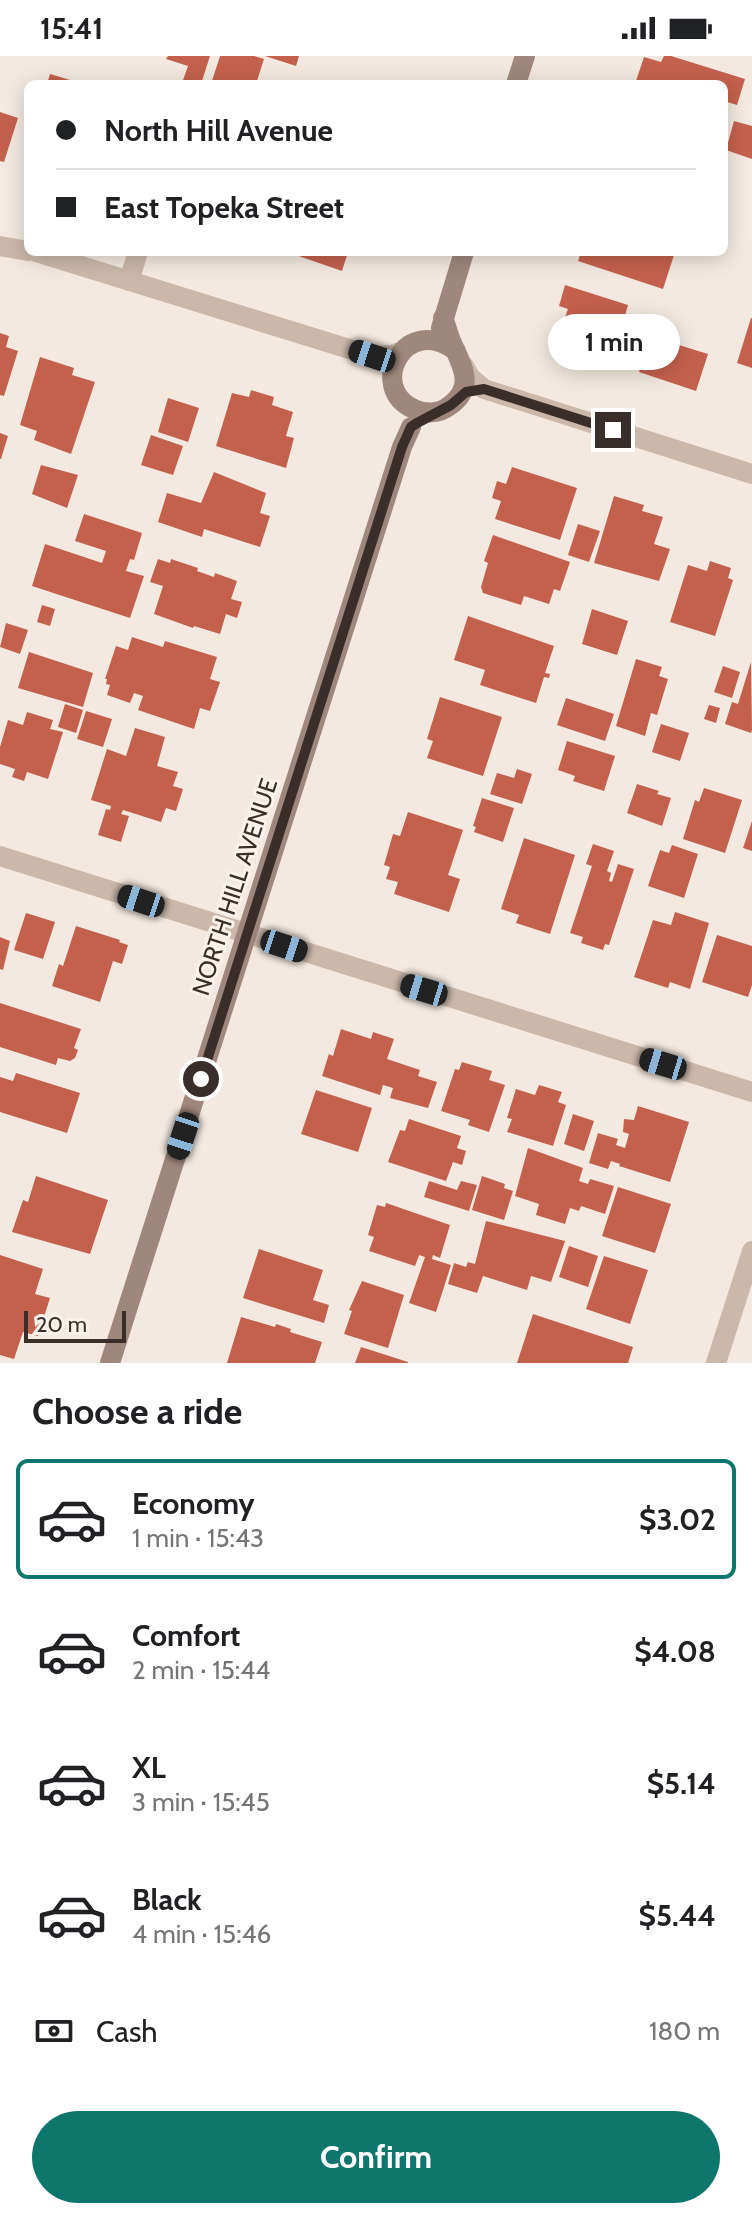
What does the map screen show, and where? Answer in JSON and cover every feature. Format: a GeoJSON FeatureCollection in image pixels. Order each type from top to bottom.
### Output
{"type":"FeatureCollection","features":[{"type":"Feature","properties":{"kind":"street"},"geometry":{"type":"LineString","coordinates":[[517,80],[525,56]]}},
{"type":"Feature","properties":{"kind":"street"},"geometry":{"type":"LineString","coordinates":[[0,246],[24,250]]}},
{"type":"Feature","properties":{"kind":"street"},"geometry":{"type":"LineString","coordinates":[[49,256],[372,356],[402,351],[442,327],[463,256]]}},
{"type":"Feature","properties":{"kind":"street"},"geometry":{"type":"LineString","coordinates":[[129,281],[137,256]]}},
{"type":"Feature","properties":{"kind":"street"},"geometry":{"type":"LineString","coordinates":[[443,318],[470,377],[484,389],[752,474]]}},
{"type":"Feature","properties":{"kind":"street"},"geometry":{"type":"LineString","coordinates":[[423,340],[435,340],[460,359],[464,385],[459,396]]}},
{"type":"Feature","properties":{"kind":"street"},"geometry":{"type":"LineString","coordinates":[[402,351],[395,361],[395,390],[406,405],[416,410],[440,411]]}},
{"type":"Feature","properties":{"kind":"street"},"geometry":{"type":"LineString","coordinates":[[372,356],[387,369],[411,427],[459,396],[484,389]]}},
{"type":"Feature","properties":{"kind":"street","name":"NORTH HILL AVENUE"},"geometry":{"type":"LineString","coordinates":[[110,1363],[402,447],[411,427]]}},
{"type":"Feature","properties":{"kind":"street"},"geometry":{"type":"LineString","coordinates":[[0,856],[752,1092]]}},
{"type":"Feature","properties":{"kind":"street"},"geometry":{"type":"LineString","coordinates":[[716,1363],[752,1251]]}},
{"type":"Feature","properties":{"kind":"building"},"geometry":{"type":"Polygon","coordinates":[[[168,56],[210,56],[202,80],[183,80],[188,66],[166,59],[168,56]]]}},
{"type":"Feature","properties":{"kind":"building"},"geometry":{"type":"Polygon","coordinates":[[[220,56],[264,59],[257,80],[212,80],[220,56]]]}},
{"type":"Feature","properties":{"kind":"building"},"geometry":{"type":"Polygon","coordinates":[[[265,56],[299,56],[296,66],[265,56]]]}},
{"type":"Feature","properties":{"kind":"building"},"geometry":{"type":"Polygon","coordinates":[[[664,56],[671,56],[745,79],[737,105],[728,102],[728,80],[636,80],[644,57],[661,62],[664,56]]]}},
{"type":"Feature","properties":{"kind":"building"},"geometry":{"type":"Polygon","coordinates":[[[50,74],[70,80],[48,80],[50,74]]]}},
{"type":"Feature","properties":{"kind":"building"},"geometry":{"type":"Polygon","coordinates":[[[0,112],[18,118],[4,162],[0,161],[0,112]]]}},
{"type":"Feature","properties":{"kind":"building"},"geometry":{"type":"Polygon","coordinates":[[[734,121],[752,126],[752,159],[728,151],[734,121]]]}},
{"type":"Feature","properties":{"kind":"building"},"geometry":{"type":"Polygon","coordinates":[[[299,256],[347,256],[342,271],[299,256]]]}},
{"type":"Feature","properties":{"kind":"building"},"geometry":{"type":"Polygon","coordinates":[[[580,256],[674,256],[663,289],[578,261],[580,256]]]}},
{"type":"Feature","properties":{"kind":"building"},"geometry":{"type":"Polygon","coordinates":[[[565,285],[628,305],[622,326],[615,324],[611,337],[619,339],[612,363],[562,348],[572,318],[565,317],[568,309],[559,306],[565,285]]]}},
{"type":"Feature","properties":{"kind":"building"},"geometry":{"type":"Polygon","coordinates":[[[752,318],[752,368],[737,363],[752,318]]]}},
{"type":"Feature","properties":{"kind":"building"},"geometry":{"type":"Polygon","coordinates":[[[0,333],[9,336],[6,347],[18,351],[4,396],[0,395],[0,333]]]}},
{"type":"Feature","properties":{"kind":"building"},"geometry":{"type":"Polygon","coordinates":[[[649,339],[708,354],[696,391],[639,372],[649,339]]]}},
{"type":"Feature","properties":{"kind":"building"},"geometry":{"type":"Polygon","coordinates":[[[40,357],[74,368],[72,375],[95,382],[71,454],[34,440],[37,431],[20,425],[40,357]]]}},
{"type":"Feature","properties":{"kind":"building"},"geometry":{"type":"Polygon","coordinates":[[[251,390],[274,397],[272,405],[293,412],[286,436],[294,438],[286,468],[216,446],[232,393],[249,397],[251,390]]]}},
{"type":"Feature","properties":{"kind":"building"},"geometry":{"type":"Polygon","coordinates":[[[168,398],[199,408],[188,442],[158,432],[168,398]]]}},
{"type":"Feature","properties":{"kind":"building"},"geometry":{"type":"Polygon","coordinates":[[[0,433],[8,436],[1,459],[0,459],[0,433]]]}},
{"type":"Feature","properties":{"kind":"building"},"geometry":{"type":"Polygon","coordinates":[[[151,435],[183,446],[173,475],[141,465],[151,435]]]}},
{"type":"Feature","properties":{"kind":"building"},"geometry":{"type":"Polygon","coordinates":[[[41,465],[78,475],[67,508],[32,494],[41,465]]]}},
{"type":"Feature","properties":{"kind":"building"},"geometry":{"type":"Polygon","coordinates":[[[512,467],[577,488],[560,540],[495,519],[501,501],[492,498],[497,481],[506,484],[512,467]]]}},
{"type":"Feature","properties":{"kind":"building"},"geometry":{"type":"Polygon","coordinates":[[[214,472],[266,493],[260,513],[270,516],[260,547],[204,529],[202,537],[158,522],[167,493],[201,503],[214,472]]]}},
{"type":"Feature","properties":{"kind":"building"},"geometry":{"type":"Polygon","coordinates":[[[614,496],[644,505],[642,511],[663,517],[654,544],[670,549],[659,581],[594,563],[614,496]]]}},
{"type":"Feature","properties":{"kind":"building"},"geometry":{"type":"Polygon","coordinates":[[[84,514],[142,533],[134,560],[130,559],[126,571],[144,576],[130,618],[32,586],[45,544],[102,563],[106,551],[75,541],[84,514]]]}},
{"type":"Feature","properties":{"kind":"building"},"geometry":{"type":"Polygon","coordinates":[[[578,524],[600,531],[589,562],[568,555],[578,524]]]}},
{"type":"Feature","properties":{"kind":"building"},"geometry":{"type":"Polygon","coordinates":[[[493,535],[570,562],[560,591],[554,589],[549,604],[524,596],[521,605],[483,593],[481,587],[488,563],[484,561],[493,535]]]}},
{"type":"Feature","properties":{"kind":"building"},"geometry":{"type":"Polygon","coordinates":[[[158,559],[170,563],[171,559],[214,577],[215,573],[237,581],[231,599],[242,602],[237,618],[226,614],[220,634],[154,614],[163,586],[150,582],[158,559]]]}},
{"type":"Feature","properties":{"kind":"building"},"geometry":{"type":"Polygon","coordinates":[[[710,561],[731,568],[728,578],[733,580],[715,636],[670,622],[688,565],[707,571],[710,561]]]}},
{"type":"Feature","properties":{"kind":"building"},"geometry":{"type":"Polygon","coordinates":[[[42,605],[55,609],[50,626],[37,622],[42,605]]]}},
{"type":"Feature","properties":{"kind":"building"},"geometry":{"type":"Polygon","coordinates":[[[592,609],[628,621],[617,655],[582,644],[592,609]]]}},
{"type":"Feature","properties":{"kind":"building"},"geometry":{"type":"Polygon","coordinates":[[[468,616],[554,646],[545,673],[550,674],[549,678],[544,677],[536,703],[480,685],[485,670],[454,660],[468,616]]]}},
{"type":"Feature","properties":{"kind":"building"},"geometry":{"type":"Polygon","coordinates":[[[6,623],[28,630],[20,654],[0,647],[6,623]]]}},
{"type":"Feature","properties":{"kind":"building"},"geometry":{"type":"Polygon","coordinates":[[[132,637],[163,647],[165,641],[217,657],[210,679],[220,682],[210,711],[200,708],[194,729],[138,710],[143,696],[134,693],[130,703],[107,695],[110,685],[106,684],[105,679],[116,646],[128,650],[132,637]]]}},
{"type":"Feature","properties":{"kind":"building"},"geometry":{"type":"Polygon","coordinates":[[[29,652],[93,673],[83,707],[18,688],[29,652]]]}},
{"type":"Feature","properties":{"kind":"building"},"geometry":{"type":"Polygon","coordinates":[[[636,659],[662,667],[659,676],[668,679],[657,715],[651,713],[645,736],[616,726],[636,659]]]}},
{"type":"Feature","properties":{"kind":"building"},"geometry":{"type":"Polygon","coordinates":[[[751,662],[751,733],[725,724],[732,702],[738,704],[751,662]]]}},
{"type":"Feature","properties":{"kind":"building"},"geometry":{"type":"Polygon","coordinates":[[[723,666],[740,672],[732,698],[714,692],[723,666]]]}},
{"type":"Feature","properties":{"kind":"building"},"geometry":{"type":"Polygon","coordinates":[[[440,697],[502,717],[483,776],[427,758],[433,741],[427,739],[440,697]]]}},
{"type":"Feature","properties":{"kind":"building"},"geometry":{"type":"Polygon","coordinates":[[[566,698],[614,714],[605,741],[557,725],[566,698]]]}},
{"type":"Feature","properties":{"kind":"building"},"geometry":{"type":"Polygon","coordinates":[[[65,704],[83,710],[76,733],[58,727],[65,704]]]}},
{"type":"Feature","properties":{"kind":"building"},"geometry":{"type":"Polygon","coordinates":[[[709,705],[720,708],[716,723],[704,719],[709,705]]]}},
{"type":"Feature","properties":{"kind":"building"},"geometry":{"type":"Polygon","coordinates":[[[86,711],[112,719],[103,747],[77,739],[86,711]]]}},
{"type":"Feature","properties":{"kind":"building"},"geometry":{"type":"Polygon","coordinates":[[[27,712],[53,720],[50,729],[63,732],[48,779],[27,772],[24,781],[12,777],[15,769],[0,764],[0,747],[8,720],[23,725],[27,712]]]}},
{"type":"Feature","properties":{"kind":"building"},"geometry":{"type":"Polygon","coordinates":[[[661,724],[689,733],[680,761],[652,752],[661,724]]]}},
{"type":"Feature","properties":{"kind":"building"},"geometry":{"type":"Polygon","coordinates":[[[135,728],[165,737],[157,766],[178,772],[173,786],[183,789],[176,811],[166,808],[161,822],[123,810],[121,814],[129,816],[121,842],[98,835],[106,809],[110,810],[111,806],[91,800],[107,749],[126,756],[135,728]]]}},
{"type":"Feature","properties":{"kind":"building"},"geometry":{"type":"Polygon","coordinates":[[[567,741],[615,756],[604,791],[573,781],[575,776],[558,770],[567,741]]]}},
{"type":"Feature","properties":{"kind":"building"},"geometry":{"type":"Polygon","coordinates":[[[517,769],[532,774],[522,804],[490,794],[497,773],[514,778],[517,769]]]}},
{"type":"Feature","properties":{"kind":"building"},"geometry":{"type":"Polygon","coordinates":[[[637,784],[671,798],[662,826],[627,813],[637,784]]]}},
{"type":"Feature","properties":{"kind":"building"},"geometry":{"type":"Polygon","coordinates":[[[704,788],[742,800],[725,853],[683,839],[695,800],[699,802],[704,788]]]}},
{"type":"Feature","properties":{"kind":"building"},"geometry":{"type":"Polygon","coordinates":[[[482,798],[514,808],[503,842],[474,832],[482,798]]]}},
{"type":"Feature","properties":{"kind":"building"},"geometry":{"type":"Polygon","coordinates":[[[408,812],[463,830],[448,875],[460,879],[449,912],[394,894],[398,882],[386,879],[390,867],[384,865],[393,834],[400,836],[408,812]]]}},
{"type":"Feature","properties":{"kind":"building"},"geometry":{"type":"Polygon","coordinates":[[[752,821],[752,851],[743,848],[752,821]]]}},
{"type":"Feature","properties":{"kind":"building"},"geometry":{"type":"Polygon","coordinates":[[[524,838],[575,855],[550,934],[516,923],[519,915],[501,909],[524,838]]]}},
{"type":"Feature","properties":{"kind":"building"},"geometry":{"type":"Polygon","coordinates":[[[593,844],[614,851],[607,871],[611,873],[609,881],[612,882],[618,864],[634,869],[609,945],[605,944],[603,950],[581,943],[583,937],[570,933],[592,866],[586,864],[593,844]]]}},
{"type":"Feature","properties":{"kind":"building"},"geometry":{"type":"Polygon","coordinates":[[[672,845],[698,854],[684,898],[648,886],[660,850],[669,853],[672,845]]]}},
{"type":"Feature","properties":{"kind":"building"},"geometry":{"type":"Polygon","coordinates":[[[675,912],[709,923],[690,989],[670,982],[668,988],[634,977],[653,920],[671,925],[675,912]]]}},
{"type":"Feature","properties":{"kind":"building"},"geometry":{"type":"Polygon","coordinates":[[[26,913],[55,922],[43,959],[14,950],[26,913]]]}},
{"type":"Feature","properties":{"kind":"building"},"geometry":{"type":"Polygon","coordinates":[[[76,926],[128,945],[122,964],[113,961],[100,1002],[52,986],[59,964],[63,966],[76,926]]]}},
{"type":"Feature","properties":{"kind":"building"},"geometry":{"type":"Polygon","coordinates":[[[717,935],[752,946],[752,985],[748,997],[702,982],[717,935]]]}},
{"type":"Feature","properties":{"kind":"building"},"geometry":{"type":"Polygon","coordinates":[[[0,937],[10,941],[3,970],[0,969],[0,937]]]}},
{"type":"Feature","properties":{"kind":"building"},"geometry":{"type":"Polygon","coordinates":[[[0,1003],[81,1029],[74,1048],[78,1050],[75,1058],[70,1061],[58,1058],[56,1065],[0,1047],[0,1003]]]}},
{"type":"Feature","properties":{"kind":"building"},"geometry":{"type":"Polygon","coordinates":[[[341,1029],[371,1039],[373,1032],[394,1039],[387,1059],[420,1070],[418,1076],[437,1082],[428,1108],[390,1098],[393,1088],[383,1085],[380,1095],[322,1076],[329,1054],[333,1056],[341,1029]]]}},
{"type":"Feature","properties":{"kind":"building"},"geometry":{"type":"Polygon","coordinates":[[[462,1062],[492,1071],[489,1080],[505,1085],[489,1132],[468,1125],[470,1120],[441,1111],[455,1069],[459,1070],[462,1062]]]}},
{"type":"Feature","properties":{"kind":"building"},"geometry":{"type":"Polygon","coordinates":[[[16,1073],[80,1093],[67,1133],[0,1112],[0,1077],[13,1081],[16,1073]]]}},
{"type":"Feature","properties":{"kind":"building"},"geometry":{"type":"Polygon","coordinates":[[[539,1085],[562,1092],[558,1102],[566,1105],[553,1146],[507,1132],[512,1119],[507,1118],[516,1089],[535,1095],[539,1085]]]}},
{"type":"Feature","properties":{"kind":"building"},"geometry":{"type":"Polygon","coordinates":[[[316,1090],[372,1108],[358,1152],[301,1134],[316,1090]]]}},
{"type":"Feature","properties":{"kind":"building"},"geometry":{"type":"Polygon","coordinates":[[[638,1106],[689,1122],[670,1182],[611,1161],[608,1169],[589,1163],[598,1133],[618,1139],[616,1145],[625,1148],[629,1134],[623,1132],[624,1119],[634,1120],[638,1106]]]}},
{"type":"Feature","properties":{"kind":"building"},"geometry":{"type":"Polygon","coordinates":[[[573,1114],[594,1121],[584,1151],[564,1144],[573,1114]]]}},
{"type":"Feature","properties":{"kind":"building"},"geometry":{"type":"Polygon","coordinates":[[[409,1119],[461,1136],[457,1148],[466,1151],[462,1165],[453,1162],[446,1181],[388,1162],[400,1130],[405,1131],[409,1119]]]}},
{"type":"Feature","properties":{"kind":"building"},"geometry":{"type":"Polygon","coordinates":[[[528,1148],[583,1168],[579,1181],[588,1184],[590,1179],[614,1186],[605,1214],[581,1206],[579,1211],[570,1208],[565,1224],[536,1215],[539,1204],[515,1196],[528,1148]]]}},
{"type":"Feature","properties":{"kind":"building"},"geometry":{"type":"Polygon","coordinates":[[[36,1176],[108,1200],[90,1254],[12,1232],[23,1200],[28,1202],[36,1176]]]}},
{"type":"Feature","properties":{"kind":"building"},"geometry":{"type":"Polygon","coordinates":[[[482,1176],[505,1184],[504,1188],[513,1191],[504,1220],[472,1210],[482,1176]]]}},
{"type":"Feature","properties":{"kind":"building"},"geometry":{"type":"Polygon","coordinates":[[[429,1181],[457,1190],[461,1181],[477,1185],[469,1211],[424,1197],[429,1181]]]}},
{"type":"Feature","properties":{"kind":"building"},"geometry":{"type":"Polygon","coordinates":[[[618,1187],[671,1204],[655,1253],[602,1236],[618,1187]]]}},
{"type":"Feature","properties":{"kind":"building"},"geometry":{"type":"Polygon","coordinates":[[[386,1203],[450,1225],[440,1258],[433,1255],[432,1259],[451,1265],[436,1312],[409,1303],[425,1257],[419,1255],[415,1266],[369,1251],[374,1237],[368,1235],[377,1205],[385,1207],[386,1203]]]}},
{"type":"Feature","properties":{"kind":"building"},"geometry":{"type":"Polygon","coordinates":[[[486,1221],[565,1241],[551,1282],[531,1276],[527,1290],[483,1276],[477,1293],[448,1284],[454,1263],[466,1267],[468,1262],[475,1264],[486,1221]]]}},
{"type":"Feature","properties":{"kind":"building"},"geometry":{"type":"Polygon","coordinates":[[[569,1246],[598,1256],[588,1287],[559,1277],[569,1246]]]}},
{"type":"Feature","properties":{"kind":"building"},"geometry":{"type":"Polygon","coordinates":[[[259,1249],[323,1270],[313,1300],[329,1305],[324,1323],[243,1298],[259,1249]]]}},
{"type":"Feature","properties":{"kind":"building"},"geometry":{"type":"Polygon","coordinates":[[[0,1255],[43,1269],[35,1294],[50,1298],[38,1336],[23,1332],[14,1359],[0,1355],[0,1255]]]}},
{"type":"Feature","properties":{"kind":"building"},"geometry":{"type":"Polygon","coordinates":[[[604,1256],[648,1270],[630,1324],[586,1309],[604,1256]]]}},
{"type":"Feature","properties":{"kind":"building"},"geometry":{"type":"Polygon","coordinates":[[[362,1281],[404,1295],[388,1348],[344,1334],[352,1311],[349,1310],[362,1281]]]}},
{"type":"Feature","properties":{"kind":"building"},"geometry":{"type":"Polygon","coordinates":[[[533,1314],[633,1347],[628,1363],[517,1363],[533,1314]]]}},
{"type":"Feature","properties":{"kind":"building"},"geometry":{"type":"Polygon","coordinates":[[[241,1317],[275,1327],[276,1324],[322,1342],[315,1363],[227,1363],[241,1317]]]}},
{"type":"Feature","properties":{"kind":"building"},"geometry":{"type":"Polygon","coordinates":[[[361,1347],[408,1362],[408,1363],[355,1363],[361,1347]]]}},
{"type":"Feature","properties":{"kind":"route"},"geometry":{"type":"LineString","coordinates":[[201,1079],[402,447],[411,427],[451,405],[466,392],[484,389],[613,430]]}}]}
